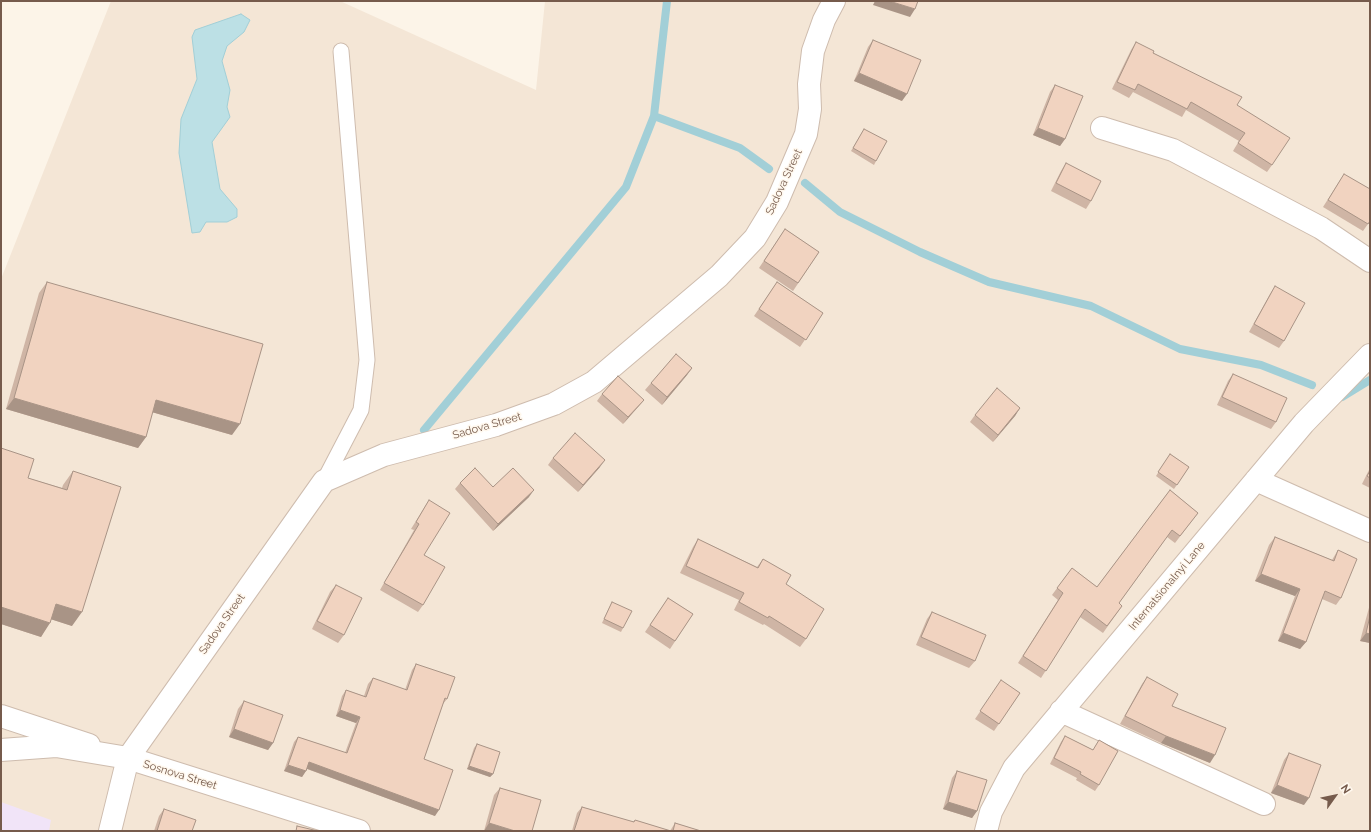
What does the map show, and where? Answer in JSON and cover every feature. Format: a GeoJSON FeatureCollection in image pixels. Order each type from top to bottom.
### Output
{"type":"FeatureCollection","features":[{"type":"Feature","properties":{"kind":"street","name":"Sadova Street"},"geometry":{"type":"LineString","coordinates":[[110,831],[128,758],[324,481],[384,455],[496,426],[554,404],[594,382],[719,276],[759,232],[777,202],[806,134],[810,109],[809,84],[813,50],[824,20],[834,1]]}},
{"type":"Feature","properties":{"kind":"street"},"geometry":{"type":"LineString","coordinates":[[1102,128],[1174,150],[1321,228],[1370,261]]}},
{"type":"Feature","properties":{"kind":"street","name":"Internatsionalnyi Lane"},"geometry":{"type":"LineString","coordinates":[[986,831],[991,812],[1014,768],[1304,423],[1370,355]]}},
{"type":"Feature","properties":{"kind":"street"},"geometry":{"type":"LineString","coordinates":[[1256,480],[1370,532]]}},
{"type":"Feature","properties":{"kind":"street"},"geometry":{"type":"LineString","coordinates":[[1061,711],[1264,804]]}},
{"type":"Feature","properties":{"kind":"street","name":"Sosnova Street"},"geometry":{"type":"LineString","coordinates":[[1,716],[359,831]]}},
{"type":"Feature","properties":{"kind":"street"},"geometry":{"type":"LineString","coordinates":[[1,750],[56,746],[128,758]]}},
{"type":"Feature","properties":{"kind":"lane"},"geometry":{"type":"LineString","coordinates":[[324,481],[361,410],[368,360],[341,51]]}},
{"type":"Feature","properties":{"kind":"shaded area"},"geometry":{"type":"Polygon","coordinates":[[[111,1],[340,1],[536,90],[545,1],[1370,1],[1370,831],[1,831],[1,279],[111,1]]]}},
{"type":"Feature","properties":{"kind":"shaded area"},"geometry":{"type":"Polygon","coordinates":[[[1,802],[51,820],[49,831],[1,831],[1,802]]]}},
{"type":"Feature","properties":{"kind":"water"},"geometry":{"type":"Polygon","coordinates":[[[241,14],[250,20],[244,32],[227,46],[222,61],[230,90],[227,107],[230,117],[212,142],[220,189],[237,209],[237,217],[227,222],[206,222],[200,232],[192,233],[179,153],[181,119],[197,79],[192,37],[195,30],[241,14]]]}},
{"type":"Feature","properties":{"kind":"building"},"geometry":{"type":"Polygon","coordinates":[[[889,1],[918,1],[915,9],[889,1]]]}},
{"type":"Feature","properties":{"kind":"building"},"geometry":{"type":"Polygon","coordinates":[[[873,40],[921,60],[907,94],[859,73],[873,40]]]}},
{"type":"Feature","properties":{"kind":"building"},"geometry":{"type":"Polygon","coordinates":[[[1136,42],[1154,51],[1153,53],[1242,97],[1237,105],[1290,138],[1272,165],[1238,143],[1245,133],[1191,102],[1187,109],[1138,84],[1135,90],[1117,82],[1136,42]]]}},
{"type":"Feature","properties":{"kind":"building"},"geometry":{"type":"Polygon","coordinates":[[[1055,85],[1083,96],[1065,139],[1038,128],[1055,85]]]}},
{"type":"Feature","properties":{"kind":"building"},"geometry":{"type":"Polygon","coordinates":[[[864,129],[887,141],[876,161],[853,148],[864,129]]]}},
{"type":"Feature","properties":{"kind":"building"},"geometry":{"type":"Polygon","coordinates":[[[1066,163],[1101,181],[1091,201],[1056,183],[1066,163]]]}},
{"type":"Feature","properties":{"kind":"building"},"geometry":{"type":"Polygon","coordinates":[[[1344,174],[1370,189],[1370,221],[1368,224],[1328,200],[1344,174]]]}},
{"type":"Feature","properties":{"kind":"building"},"geometry":{"type":"Polygon","coordinates":[[[785,229],[819,252],[798,283],[764,261],[785,229]]]}},
{"type":"Feature","properties":{"kind":"building"},"geometry":{"type":"Polygon","coordinates":[[[47,282],[263,344],[240,424],[156,400],[146,437],[14,398],[47,282]]]}},
{"type":"Feature","properties":{"kind":"building"},"geometry":{"type":"Polygon","coordinates":[[[777,282],[823,313],[806,340],[759,309],[777,282]]]}},
{"type":"Feature","properties":{"kind":"building"},"geometry":{"type":"Polygon","coordinates":[[[1275,286],[1305,303],[1284,341],[1254,324],[1275,286]]]}},
{"type":"Feature","properties":{"kind":"building"},"geometry":{"type":"Polygon","coordinates":[[[676,354],[692,368],[667,397],[651,383],[676,354]]]}},
{"type":"Feature","properties":{"kind":"building"},"geometry":{"type":"Polygon","coordinates":[[[1233,374],[1287,398],[1276,422],[1222,397],[1233,374]]]}},
{"type":"Feature","properties":{"kind":"building"},"geometry":{"type":"Polygon","coordinates":[[[618,376],[644,400],[628,417],[602,394],[618,376]]]}},
{"type":"Feature","properties":{"kind":"building"},"geometry":{"type":"Polygon","coordinates":[[[997,388],[1020,408],[998,435],[975,415],[997,388]]]}},
{"type":"Feature","properties":{"kind":"building"},"geometry":{"type":"Polygon","coordinates":[[[575,433],[605,460],[583,485],[553,458],[575,433]]]}},
{"type":"Feature","properties":{"kind":"building"},"geometry":{"type":"Polygon","coordinates":[[[1,448],[34,459],[28,478],[67,490],[73,471],[121,487],[82,612],[56,604],[50,623],[1,607],[1,448]]]}},
{"type":"Feature","properties":{"kind":"building"},"geometry":{"type":"Polygon","coordinates":[[[1170,454],[1189,467],[1177,485],[1158,472],[1170,454]]]}},
{"type":"Feature","properties":{"kind":"building"},"geometry":{"type":"Polygon","coordinates":[[[475,468],[493,487],[513,468],[534,490],[498,524],[460,483],[475,468]]]}},
{"type":"Feature","properties":{"kind":"building"},"geometry":{"type":"Polygon","coordinates":[[[1370,471],[1370,478],[1367,476],[1370,471]]]}},
{"type":"Feature","properties":{"kind":"building"},"geometry":{"type":"Polygon","coordinates":[[[1170,490],[1198,513],[1180,536],[1172,530],[1119,603],[1122,606],[1107,626],[1085,609],[1046,671],[1023,656],[1063,593],[1057,588],[1072,568],[1097,587],[1170,490]]]}},
{"type":"Feature","properties":{"kind":"building"},"geometry":{"type":"Polygon","coordinates":[[[429,500],[450,513],[424,555],[445,567],[423,605],[384,583],[419,524],[416,522],[429,500]]]}},
{"type":"Feature","properties":{"kind":"building"},"geometry":{"type":"Polygon","coordinates":[[[1275,537],[1334,561],[1338,550],[1357,559],[1341,598],[1325,591],[1306,642],[1283,633],[1300,589],[1261,574],[1275,537]]]}},
{"type":"Feature","properties":{"kind":"building"},"geometry":{"type":"Polygon","coordinates":[[[698,539],[758,568],[763,559],[791,575],[786,584],[824,609],[806,639],[769,616],[768,618],[739,602],[744,593],[686,566],[698,539]]]}},
{"type":"Feature","properties":{"kind":"building"},"geometry":{"type":"Polygon","coordinates":[[[336,585],[362,598],[344,635],[317,621],[336,585]]]}},
{"type":"Feature","properties":{"kind":"building"},"geometry":{"type":"Polygon","coordinates":[[[668,598],[693,614],[675,641],[650,625],[668,598]]]}},
{"type":"Feature","properties":{"kind":"building"},"geometry":{"type":"Polygon","coordinates":[[[612,602],[632,611],[623,628],[604,619],[612,602]]]}},
{"type":"Feature","properties":{"kind":"building"},"geometry":{"type":"Polygon","coordinates":[[[932,612],[986,635],[975,661],[921,637],[932,612]]]}},
{"type":"Feature","properties":{"kind":"building"},"geometry":{"type":"Polygon","coordinates":[[[1370,616],[1370,634],[1366,633],[1370,616]]]}},
{"type":"Feature","properties":{"kind":"building"},"geometry":{"type":"Polygon","coordinates":[[[416,664],[455,677],[447,699],[445,698],[424,759],[453,770],[439,810],[309,762],[306,771],[288,765],[298,737],[347,753],[360,717],[340,710],[346,690],[366,697],[373,678],[407,690],[416,664]]]}},
{"type":"Feature","properties":{"kind":"building"},"geometry":{"type":"Polygon","coordinates":[[[1147,677],[1178,694],[1172,706],[1226,728],[1215,755],[1166,736],[1125,716],[1147,677]]]}},
{"type":"Feature","properties":{"kind":"building"},"geometry":{"type":"Polygon","coordinates":[[[1001,680],[1020,693],[999,724],[980,711],[1001,680]]]}},
{"type":"Feature","properties":{"kind":"building"},"geometry":{"type":"Polygon","coordinates":[[[244,701],[283,715],[273,743],[234,729],[244,701]]]}},
{"type":"Feature","properties":{"kind":"building"},"geometry":{"type":"Polygon","coordinates":[[[1065,736],[1093,750],[1099,740],[1118,751],[1099,785],[1080,774],[1081,772],[1054,758],[1065,736]]]}},
{"type":"Feature","properties":{"kind":"building"},"geometry":{"type":"Polygon","coordinates":[[[477,744],[500,752],[493,774],[469,766],[477,744]]]}},
{"type":"Feature","properties":{"kind":"building"},"geometry":{"type":"Polygon","coordinates":[[[1289,753],[1321,765],[1309,798],[1277,785],[1289,753]]]}},
{"type":"Feature","properties":{"kind":"building"},"geometry":{"type":"Polygon","coordinates":[[[957,771],[987,780],[977,811],[948,802],[957,771]]]}},
{"type":"Feature","properties":{"kind":"building"},"geometry":{"type":"Polygon","coordinates":[[[500,788],[541,800],[532,831],[515,831],[489,823],[500,788]]]}},
{"type":"Feature","properties":{"kind":"building"},"geometry":{"type":"Polygon","coordinates":[[[582,807],[634,822],[635,820],[671,831],[574,831],[582,807]]]}},
{"type":"Feature","properties":{"kind":"building"},"geometry":{"type":"Polygon","coordinates":[[[164,809],[196,820],[192,831],[157,831],[164,809]]]}},
{"type":"Feature","properties":{"kind":"building"},"geometry":{"type":"Polygon","coordinates":[[[675,823],[701,831],[673,831],[675,823]]]}},
{"type":"Feature","properties":{"kind":"building"},"geometry":{"type":"Polygon","coordinates":[[[297,826],[318,831],[296,831],[297,826]]]}},
{"type":"Feature","properties":{"kind":"waterway"},"geometry":{"type":"LineString","coordinates":[[424,430],[626,187],[654,116],[667,1]]}},
{"type":"Feature","properties":{"kind":"waterway"},"geometry":{"type":"LineString","coordinates":[[654,116],[740,148],[769,169]]}},
{"type":"Feature","properties":{"kind":"waterway"},"geometry":{"type":"LineString","coordinates":[[805,183],[840,212],[920,252],[989,282],[1091,306],[1180,349],[1261,365],[1312,385]]}},
{"type":"Feature","properties":{"kind":"waterway"},"geometry":{"type":"LineString","coordinates":[[1342,397],[1370,380]]}}]}
